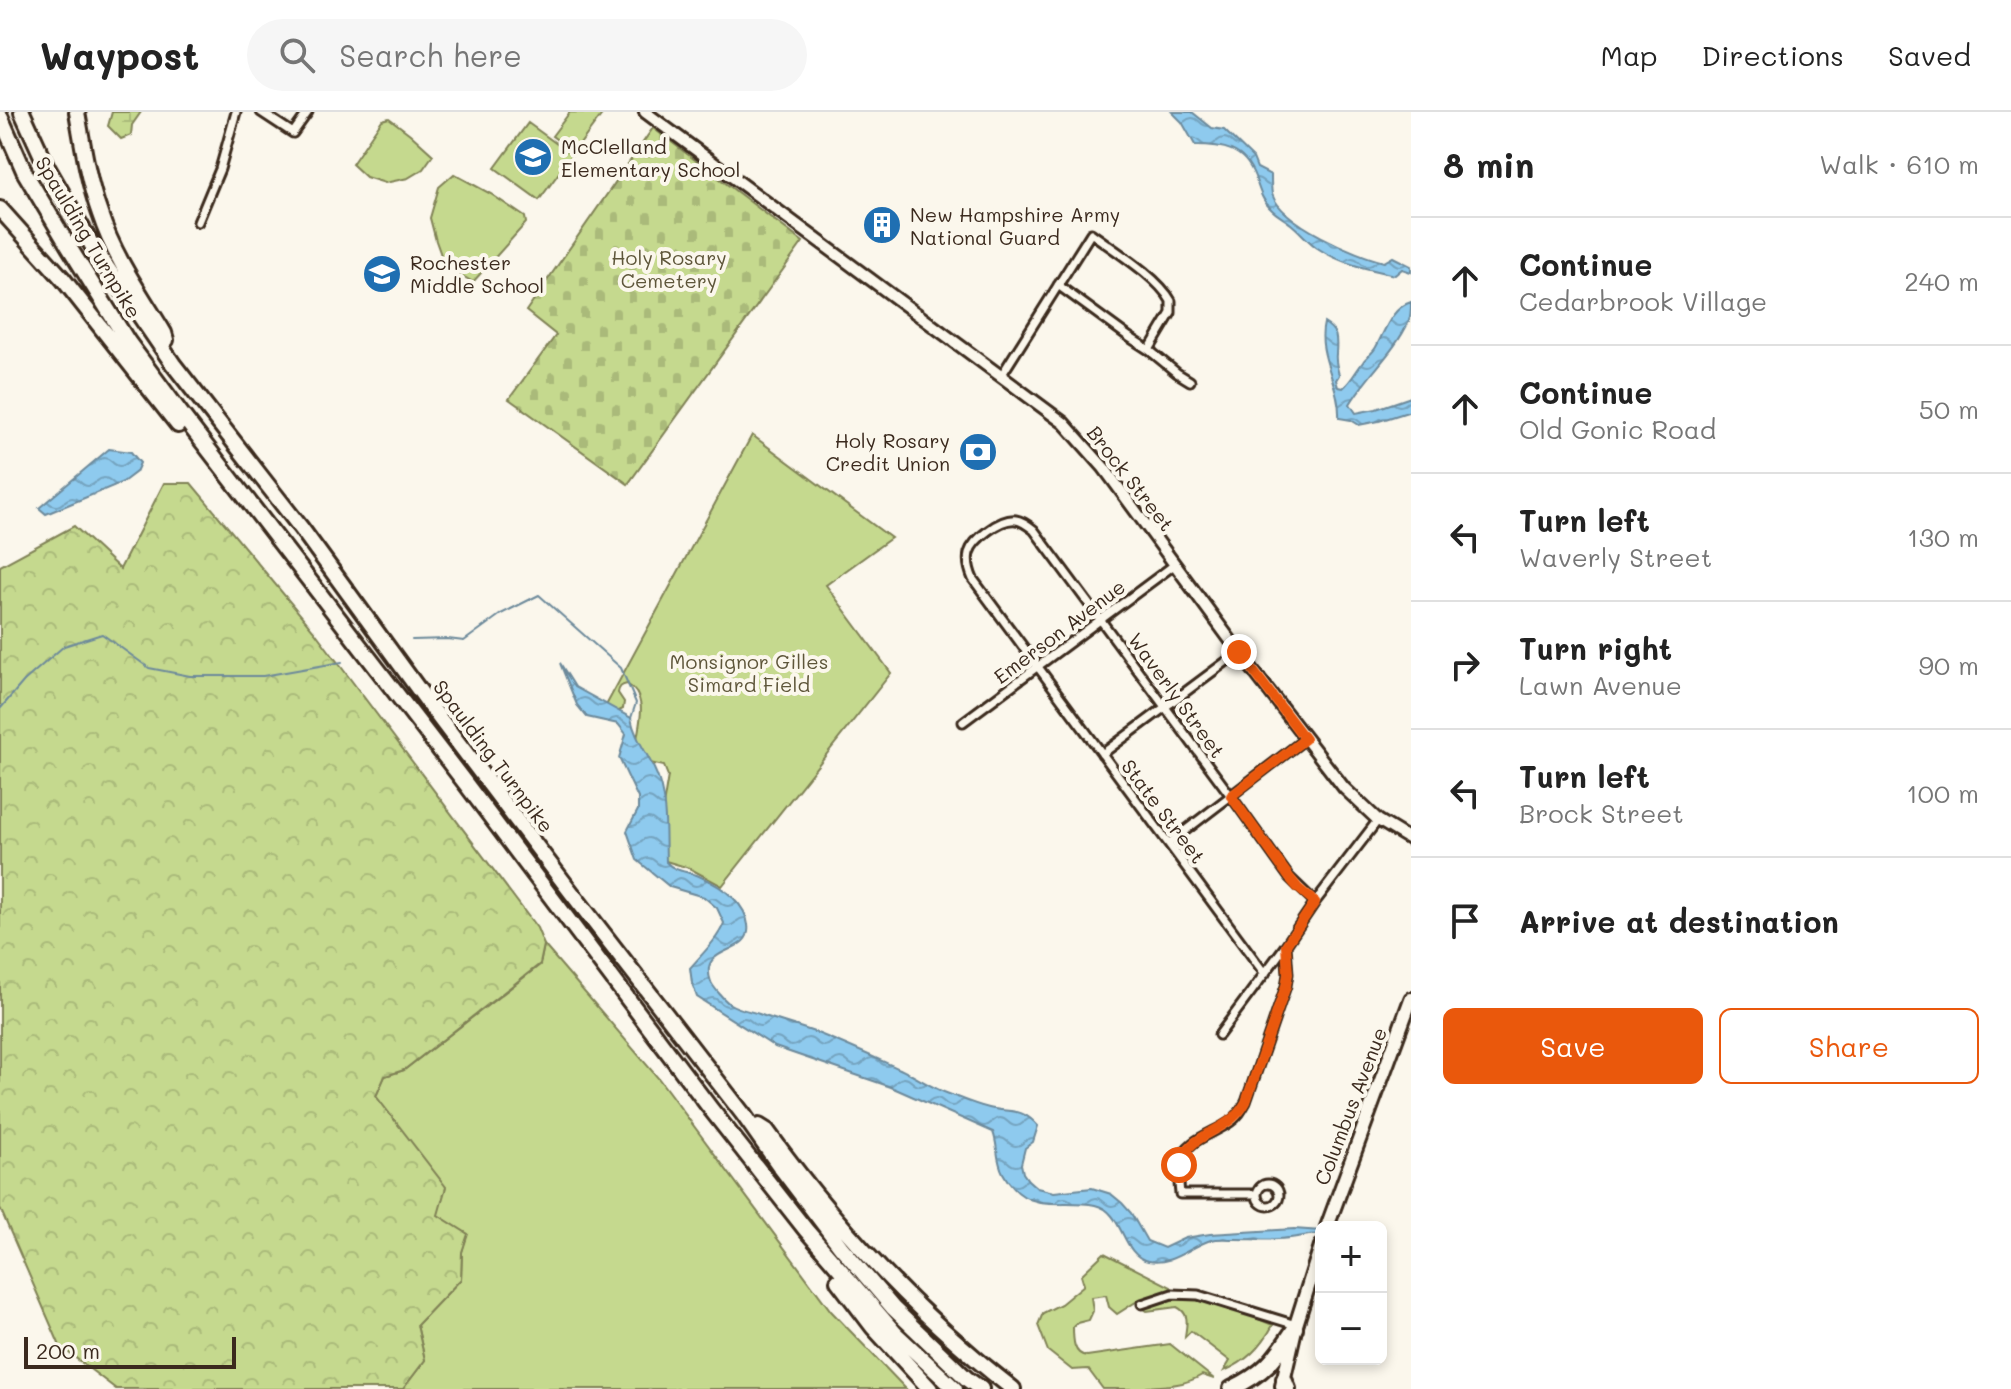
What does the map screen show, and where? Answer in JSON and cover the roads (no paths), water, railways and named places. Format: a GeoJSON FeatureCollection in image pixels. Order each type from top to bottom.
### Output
{"type":"FeatureCollection","features":[{"type":"Feature","properties":{"kind":"highway","name":"Spaulding Turnpike"},"geometry":{"type":"LineString","coordinates":[[22,112],[47,167],[93,247],[173,364],[301,528],[440,719],[841,1247],[893,1308],[981,1389]]}},
{"type":"Feature","properties":{"kind":"highway"},"geometry":{"type":"LineString","coordinates":[[77,112],[91,186],[101,217],[124,269],[164,333],[173,364]]}},
{"type":"Feature","properties":{"kind":"highway","name":"Spaulding Turnpike"},"geometry":{"type":"LineString","coordinates":[[0,116],[25,173],[128,342],[806,1230],[895,1333],[955,1389]]}},
{"type":"Feature","properties":{"kind":"highway"},"geometry":{"type":"LineString","coordinates":[[0,209],[63,279],[218,474],[256,511]]}},
{"type":"Feature","properties":{"kind":"highway"},"geometry":{"type":"LineString","coordinates":[[743,1114],[767,1131],[802,1181],[894,1282],[950,1338],[1013,1389]]}},
{"type":"Feature","properties":{"kind":"highway"},"geometry":{"type":"LineString","coordinates":[[806,1230],[865,1317],[930,1389]]}},
{"type":"Feature","properties":{"kind":"highway"},"geometry":{"type":"LineString","coordinates":[[1231,1389],[1263,1371],[1296,1327]]}},
{"type":"Feature","properties":{"kind":"main road","name":"Columbus Avenue"},"geometry":{"type":"LineString","coordinates":[[1329,1221],[1411,999]]}},
{"type":"Feature","properties":{"kind":"main road"},"geometry":{"type":"LineString","coordinates":[[1284,1386],[1296,1327],[1315,1265]]}},
{"type":"Feature","properties":{"kind":"street"},"geometry":{"type":"LineString","coordinates":[[198,222],[220,169],[236,112]]}},
{"type":"Feature","properties":{"kind":"street"},"geometry":{"type":"LineString","coordinates":[[261,112],[293,133],[308,112]]}},
{"type":"Feature","properties":{"kind":"street","name":"Brock Street"},"geometry":{"type":"LineString","coordinates":[[645,112],[1054,415],[1076,435],[1344,788],[1378,820],[1411,840]]}},
{"type":"Feature","properties":{"kind":"street"},"geometry":{"type":"LineString","coordinates":[[1001,376],[1091,233],[1169,295],[1171,313],[1149,350]]}},
{"type":"Feature","properties":{"kind":"street"},"geometry":{"type":"LineString","coordinates":[[1058,285],[1190,381]]}},
{"type":"Feature","properties":{"kind":"street","name":"Waverly Street"},"geometry":{"type":"LineString","coordinates":[[1039,666],[970,571],[972,547],[984,534],[1008,520],[1017,520],[1030,527],[1289,877],[1315,902]]}},
{"type":"Feature","properties":{"kind":"street","name":"Emerson Avenue"},"geometry":{"type":"LineString","coordinates":[[963,722],[1174,565]]}},
{"type":"Feature","properties":{"kind":"street"},"geometry":{"type":"LineString","coordinates":[[1102,754],[1239,652]]}},
{"type":"Feature","properties":{"kind":"street","name":"State Street"},"geometry":{"type":"LineString","coordinates":[[1039,666],[1265,974]]}},
{"type":"Feature","properties":{"kind":"street"},"geometry":{"type":"LineString","coordinates":[[1169,843],[1305,739]]}},
{"type":"Feature","properties":{"kind":"street"},"geometry":{"type":"LineString","coordinates":[[1219,1035],[1378,820]]}},
{"type":"Feature","properties":{"kind":"street"},"geometry":{"type":"LineString","coordinates":[[1257,1194],[1180,1194],[1179,1165],[1186,1150],[1231,1122],[1246,1102],[1286,986],[1286,945]]}},
{"type":"Feature","properties":{"kind":"street"},"geometry":{"type":"LineString","coordinates":[[1142,1304],[1172,1294],[1198,1295],[1296,1327]]}},
{"type":"Feature","properties":{"kind":"water"},"geometry":{"type":"Polygon","coordinates":[[[1172,112],[1192,112],[1212,128],[1224,130],[1253,158],[1257,168],[1271,175],[1272,194],[1279,205],[1304,227],[1372,258],[1384,262],[1393,257],[1411,266],[1411,272],[1402,269],[1395,275],[1365,268],[1336,259],[1319,249],[1269,206],[1250,167],[1239,154],[1223,147],[1195,145],[1182,122],[1172,112]]]}},
{"type":"Feature","properties":{"kind":"water"},"geometry":{"type":"Polygon","coordinates":[[[1411,302],[1410,319],[1403,332],[1350,404],[1356,413],[1411,397],[1411,411],[1359,425],[1339,418],[1339,406],[1323,347],[1324,323],[1336,336],[1339,375],[1336,380],[1338,387],[1343,388],[1375,349],[1398,309],[1411,302]]]}},
{"type":"Feature","properties":{"kind":"water"},"geometry":{"type":"Polygon","coordinates":[[[109,449],[131,452],[140,463],[136,472],[123,482],[46,514],[39,508],[109,449]]]}},
{"type":"Feature","properties":{"kind":"water"},"geometry":{"type":"Polygon","coordinates":[[[560,663],[575,687],[631,718],[662,791],[666,862],[673,868],[699,876],[723,889],[742,908],[748,925],[747,935],[735,947],[718,955],[709,970],[712,984],[733,1006],[827,1037],[964,1100],[1027,1116],[1038,1126],[1033,1142],[1025,1148],[1021,1164],[1028,1180],[1037,1188],[1054,1192],[1092,1188],[1111,1194],[1131,1213],[1147,1241],[1164,1248],[1185,1238],[1210,1234],[1294,1229],[1315,1231],[1315,1234],[1274,1239],[1214,1239],[1165,1261],[1148,1261],[1132,1251],[1112,1215],[1104,1209],[1081,1203],[1032,1200],[1022,1195],[1003,1173],[993,1132],[891,1087],[775,1047],[697,997],[690,968],[714,941],[724,923],[717,908],[704,897],[670,887],[637,860],[627,831],[638,810],[638,798],[619,758],[626,734],[618,724],[587,717],[577,705],[560,663]]]}},
{"type":"Feature","properties":{"kind":"waterway"},"geometry":{"type":"LineString","coordinates":[[412,640],[464,641],[501,614],[539,595],[621,668],[636,703],[631,718]]}},
{"type":"Feature","properties":{"kind":"waterway"},"geometry":{"type":"LineString","coordinates":[[0,709],[24,681],[64,646],[102,634],[149,668],[190,676],[263,676],[342,662]]}},
{"type":"Feature","properties":{"kind":"place","name":"McClelland Elementary School"},"geometry":{"type":"Point","coordinates":[533,157]}},
{"type":"Feature","properties":{"kind":"place","name":"New Hampshire Army National Guard"},"geometry":{"type":"Point","coordinates":[882,225]}},
{"type":"Feature","properties":{"kind":"place","name":"Rochester Middle School"},"geometry":{"type":"Point","coordinates":[382,274]}},
{"type":"Feature","properties":{"kind":"place","name":"Holy Rosary Credit Union"},"geometry":{"type":"Point","coordinates":[978,452]}},
{"type":"Feature","properties":{"kind":"park label","name":"Holy Rosary Cemetery"},"geometry":{"type":"Point","coordinates":[669,268]}},
{"type":"Feature","properties":{"kind":"park label","name":"Monsignor Gilles Simard Field"},"geometry":{"type":"Point","coordinates":[749,672]}}]}
